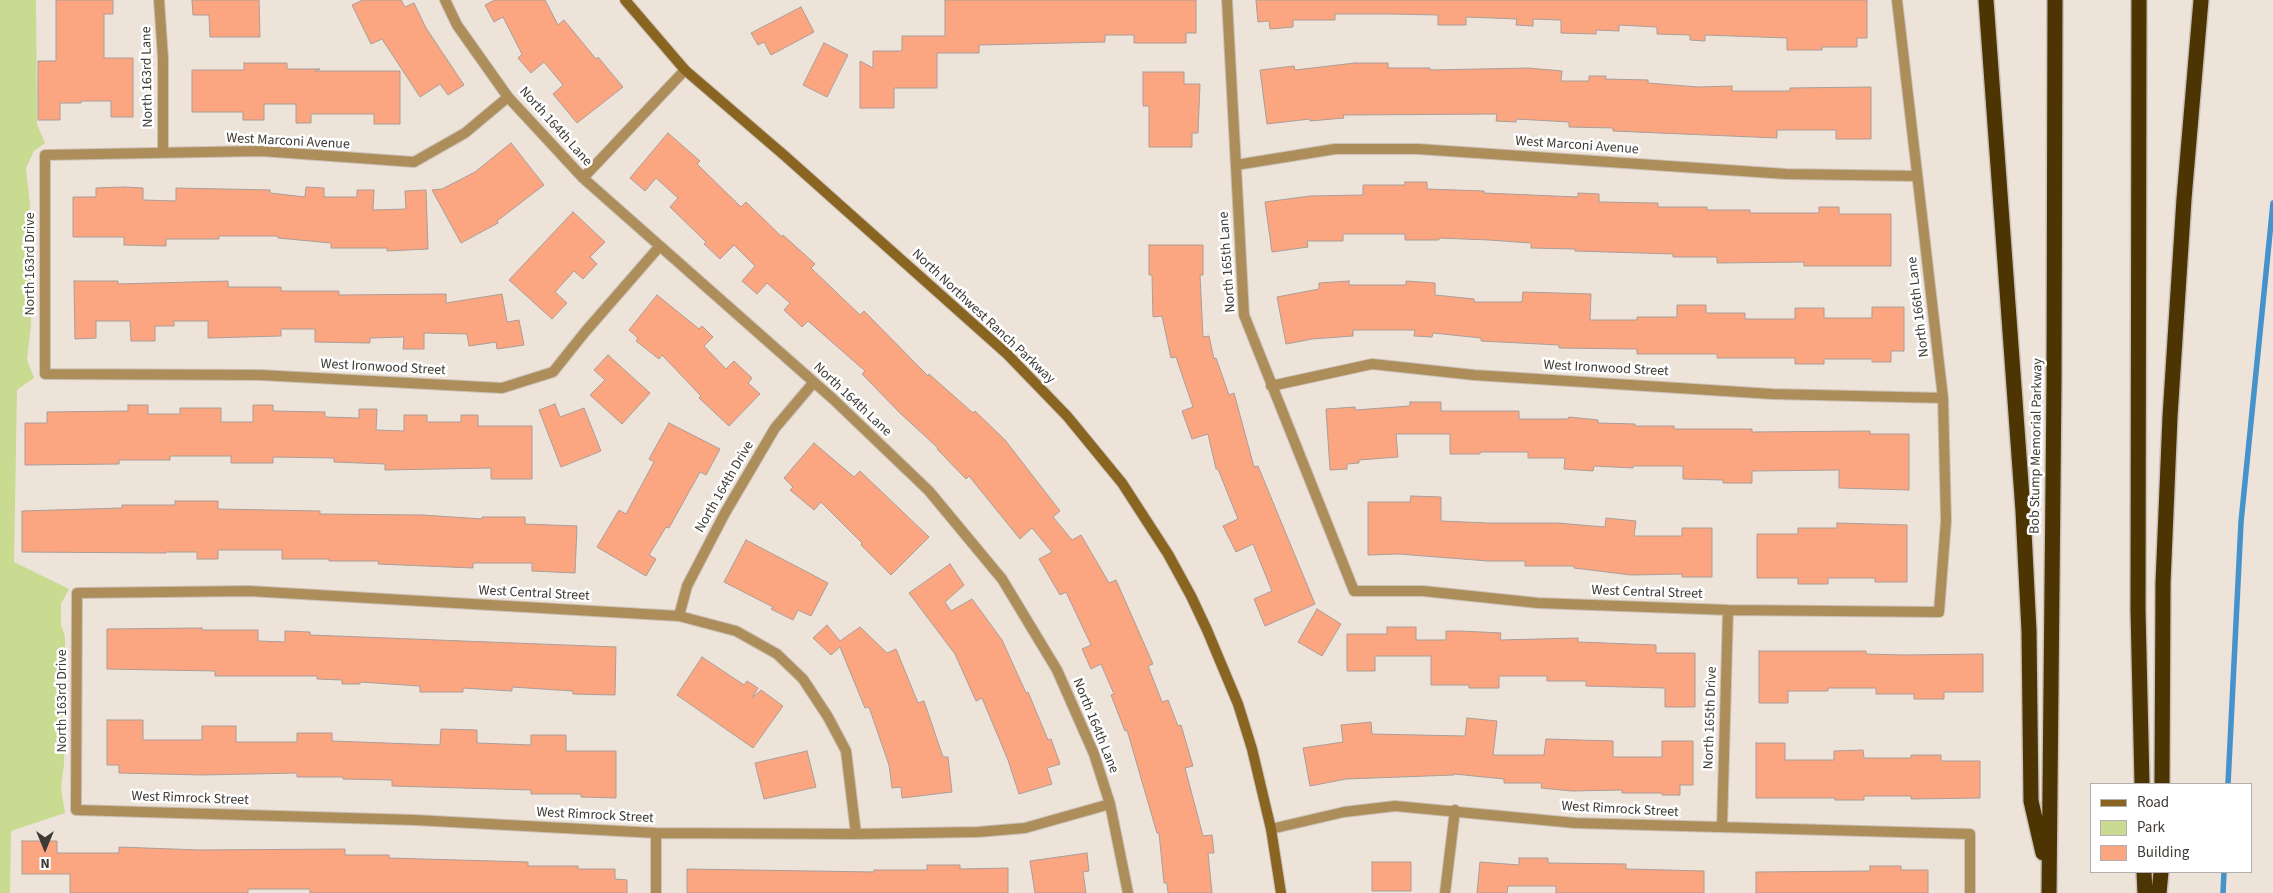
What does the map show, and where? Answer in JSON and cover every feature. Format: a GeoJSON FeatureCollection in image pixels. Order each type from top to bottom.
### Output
{"type":"FeatureCollection","features":[{"type":"Feature","properties":{"kind":"highway"},"geometry":{"type":"LineString","coordinates":[[1986,0],[2023,511],[2029,631],[2031,801],[2049,877]]}},
{"type":"Feature","properties":{"kind":"highway","name":"Bob Stump Memorial Parkway"},"geometry":{"type":"LineString","coordinates":[[2048,893],[2054,392],[2054,0]]}},
{"type":"Feature","properties":{"kind":"highway"},"geometry":{"type":"LineString","coordinates":[[2140,0],[2138,610],[2142,783]]}},
{"type":"Feature","properties":{"kind":"highway"},"geometry":{"type":"LineString","coordinates":[[2162,783],[2163,583],[2169,435],[2184,199],[2201,0]]}},
{"type":"Feature","properties":{"kind":"highway"},"geometry":{"type":"LineString","coordinates":[[2144,873],[2145,893]]}},
{"type":"Feature","properties":{"kind":"highway"},"geometry":{"type":"LineString","coordinates":[[2159,893],[2161,873]]}},
{"type":"Feature","properties":{"kind":"main road","name":"North Northwest Ranch Parkway"},"geometry":{"type":"LineString","coordinates":[[625,0],[685,70],[1007,354],[1061,410],[1122,483],[1168,554],[1207,630],[1238,704],[1252,749],[1271,829],[1281,893]]}},
{"type":"Feature","properties":{"kind":"street","name":"North 163rd Lane"},"geometry":{"type":"LineString","coordinates":[[159,0],[163,58],[163,153]]}},
{"type":"Feature","properties":{"kind":"street","name":"North 164th Lane"},"geometry":{"type":"LineString","coordinates":[[445,0],[457,25],[508,96],[583,178],[814,382],[929,491],[1002,579],[1057,670],[1094,754],[1110,804],[1128,893]]}},
{"type":"Feature","properties":{"kind":"street","name":"North 165th Lane"},"geometry":{"type":"LineString","coordinates":[[1227,0],[1244,315],[1354,591]]}},
{"type":"Feature","properties":{"kind":"street","name":"North 166th Lane"},"geometry":{"type":"LineString","coordinates":[[1897,0],[1943,398],[1946,521],[1939,612]]}},
{"type":"Feature","properties":{"kind":"street"},"geometry":{"type":"LineString","coordinates":[[583,178],[685,70]]}},
{"type":"Feature","properties":{"kind":"street","name":"West Marconi Avenue"},"geometry":{"type":"LineString","coordinates":[[46,155],[262,151],[414,162],[465,133],[508,96]]}},
{"type":"Feature","properties":{"kind":"street","name":"West Marconi Avenue"},"geometry":{"type":"LineString","coordinates":[[1236,165],[1336,149],[1418,149],[1786,174],[1917,176]]}},
{"type":"Feature","properties":{"kind":"street","name":"North 163rd Drive"},"geometry":{"type":"LineString","coordinates":[[45,374],[46,155]]}},
{"type":"Feature","properties":{"kind":"street","name":"West Ironwood Street"},"geometry":{"type":"LineString","coordinates":[[45,374],[260,375],[502,388],[553,372],[659,247]]}},
{"type":"Feature","properties":{"kind":"street","name":"West Ironwood Street"},"geometry":{"type":"LineString","coordinates":[[1271,386],[1372,364],[1474,375],[1772,394],[1943,398]]}},
{"type":"Feature","properties":{"kind":"street","name":"North 164th Drive"},"geometry":{"type":"LineString","coordinates":[[679,616],[686,586],[725,514],[775,428],[814,382]]}},
{"type":"Feature","properties":{"kind":"street","name":"West Central Street"},"geometry":{"type":"LineString","coordinates":[[77,593],[249,591],[429,603],[679,616],[736,632],[777,654],[803,679],[828,717],[846,751],[856,834]]}},
{"type":"Feature","properties":{"kind":"street","name":"West Central Street"},"geometry":{"type":"LineString","coordinates":[[1354,591],[1423,591],[1538,604],[1728,610],[1939,612]]}},
{"type":"Feature","properties":{"kind":"street","name":"North 163rd Drive"},"geometry":{"type":"LineString","coordinates":[[76,810],[77,593]]}},
{"type":"Feature","properties":{"kind":"street","name":"North 165th Drive"},"geometry":{"type":"LineString","coordinates":[[1722,827],[1728,610]]}},
{"type":"Feature","properties":{"kind":"street","name":"West Rimrock Street"},"geometry":{"type":"LineString","coordinates":[[76,810],[172,811],[415,820],[656,833],[856,834],[978,832],[1026,828],[1110,804]]}},
{"type":"Feature","properties":{"kind":"street","name":"West Rimrock Street"},"geometry":{"type":"LineString","coordinates":[[1271,829],[1344,812],[1396,806],[1455,810],[1575,823],[1970,834],[1970,893]]}},
{"type":"Feature","properties":{"kind":"street"},"geometry":{"type":"LineString","coordinates":[[1445,893],[1455,810]]}},
{"type":"Feature","properties":{"kind":"street"},"geometry":{"type":"LineString","coordinates":[[656,833],[656,893]]}},
{"type":"Feature","properties":{"kind":"green space"},"geometry":{"type":"Polygon","coordinates":[[[0,0],[36,0],[37,124],[45,143],[34,151],[26,168],[30,205],[31,324],[27,360],[34,378],[17,390],[14,562],[69,589],[61,604],[61,624],[65,637],[64,764],[61,788],[65,813],[11,831],[10,893],[0,893],[0,0]]]}},
{"type":"Feature","properties":{"kind":"building"},"geometry":{"type":"Polygon","coordinates":[[[56,0],[113,0],[113,14],[104,14],[104,58],[133,58],[133,117],[111,117],[111,101],[81,101],[81,103],[60,103],[60,120],[38,120],[38,61],[56,61],[56,0]]]}},
{"type":"Feature","properties":{"kind":"building"},"geometry":{"type":"Polygon","coordinates":[[[192,0],[259,0],[260,37],[210,37],[209,15],[193,15],[192,0]]]}},
{"type":"Feature","properties":{"kind":"building"},"geometry":{"type":"Polygon","coordinates":[[[363,0],[401,0],[405,7],[414,3],[426,28],[464,85],[448,95],[440,84],[420,97],[382,39],[371,44],[352,5],[363,0]]]}},
{"type":"Feature","properties":{"kind":"building"},"geometry":{"type":"Polygon","coordinates":[[[495,0],[545,0],[558,25],[564,20],[596,59],[598,57],[623,87],[577,123],[553,94],[563,85],[544,62],[531,73],[518,58],[522,54],[503,17],[494,22],[485,5],[495,0]]]}},
{"type":"Feature","properties":{"kind":"building"},"geometry":{"type":"Polygon","coordinates":[[[945,0],[1196,0],[1196,33],[1186,33],[1186,43],[1134,43],[1134,35],[1105,35],[1105,42],[979,45],[979,53],[937,53],[937,88],[894,88],[894,108],[860,108],[860,61],[873,68],[873,51],[902,51],[902,36],[945,36],[945,0]]]}},
{"type":"Feature","properties":{"kind":"building"},"geometry":{"type":"Polygon","coordinates":[[[1256,0],[1867,0],[1867,38],[1857,38],[1857,47],[1787,50],[1787,38],[1705,35],[1705,41],[1690,40],[1690,35],[1657,34],[1657,27],[1619,25],[1619,31],[1596,30],[1596,34],[1561,33],[1561,20],[1533,19],[1533,26],[1516,25],[1517,19],[1466,17],[1466,25],[1438,25],[1438,15],[1392,14],[1335,14],[1335,20],[1293,20],[1293,27],[1270,29],[1269,21],[1258,22],[1256,0]]]}},
{"type":"Feature","properties":{"kind":"building"},"geometry":{"type":"Polygon","coordinates":[[[801,7],[814,32],[771,55],[764,42],[758,45],[751,33],[801,7]]]}},
{"type":"Feature","properties":{"kind":"building"},"geometry":{"type":"Polygon","coordinates":[[[824,43],[848,55],[827,97],[803,85],[824,43]]]}},
{"type":"Feature","properties":{"kind":"building"},"geometry":{"type":"Polygon","coordinates":[[[244,63],[287,63],[287,69],[320,69],[315,71],[400,71],[400,124],[374,124],[374,114],[311,114],[311,123],[296,123],[296,104],[264,104],[264,120],[243,120],[243,112],[192,112],[192,70],[244,70],[244,63]]]}},
{"type":"Feature","properties":{"kind":"building"},"geometry":{"type":"Polygon","coordinates":[[[1355,63],[1388,63],[1388,68],[1430,68],[1430,70],[1528,68],[1562,71],[1561,81],[1589,81],[1589,76],[1606,76],[1605,79],[1648,80],[1648,83],[1698,87],[1732,86],[1732,91],[1790,91],[1790,88],[1871,87],[1871,139],[1836,139],[1836,130],[1777,130],[1777,138],[1613,131],[1613,128],[1569,127],[1569,122],[1516,119],[1516,122],[1496,121],[1497,114],[1343,115],[1344,118],[1310,121],[1310,119],[1267,124],[1260,70],[1294,66],[1295,70],[1355,63]]]}},
{"type":"Feature","properties":{"kind":"building"},"geometry":{"type":"Polygon","coordinates":[[[1143,72],[1184,72],[1184,84],[1200,84],[1198,133],[1192,133],[1192,147],[1149,147],[1149,106],[1143,106],[1143,72]]]}},
{"type":"Feature","properties":{"kind":"building"},"geometry":{"type":"Polygon","coordinates":[[[668,133],[700,161],[697,164],[741,207],[746,202],[782,237],[783,235],[815,264],[811,268],[860,315],[864,311],[928,376],[929,374],[973,413],[975,411],[1005,440],[1060,511],[1053,517],[1072,540],[1081,535],[1109,583],[1116,580],[1153,664],[1148,666],[1162,702],[1168,700],[1178,726],[1181,725],[1193,766],[1185,768],[1203,836],[1212,835],[1214,853],[1208,853],[1212,893],[1168,893],[1167,883],[1164,883],[1159,833],[1157,833],[1127,730],[1125,731],[1111,695],[1114,694],[1101,664],[1091,669],[1082,649],[1091,645],[1066,592],[1060,595],[1039,559],[1052,552],[1032,528],[1020,539],[969,476],[966,479],[938,448],[900,413],[862,374],[865,371],[808,321],[802,327],[784,310],[790,303],[767,283],[757,294],[742,281],[755,266],[734,245],[720,259],[704,244],[706,242],[670,207],[678,198],[656,178],[645,191],[630,178],[668,133]]]}},
{"type":"Feature","properties":{"kind":"building"},"geometry":{"type":"Polygon","coordinates":[[[511,143],[544,185],[497,221],[498,223],[461,243],[432,190],[442,189],[475,172],[511,143]]]}},
{"type":"Feature","properties":{"kind":"building"},"geometry":{"type":"Polygon","coordinates":[[[1405,182],[1427,182],[1427,189],[1484,191],[1484,193],[1578,197],[1578,193],[1599,194],[1599,202],[1658,203],[1658,207],[1707,207],[1707,210],[1750,210],[1750,213],[1819,213],[1819,207],[1839,207],[1839,214],[1891,214],[1891,266],[1804,266],[1804,262],[1717,263],[1717,257],[1673,257],[1673,254],[1531,248],[1531,243],[1439,238],[1439,240],[1405,240],[1405,234],[1343,234],[1343,241],[1307,241],[1308,247],[1272,252],[1265,202],[1310,196],[1363,195],[1363,185],[1405,185],[1405,182]]]}},
{"type":"Feature","properties":{"kind":"building"},"geometry":{"type":"Polygon","coordinates":[[[306,187],[324,188],[324,197],[357,197],[357,190],[374,190],[373,210],[406,209],[405,191],[426,190],[428,249],[387,251],[387,248],[331,248],[331,243],[278,238],[278,236],[219,236],[219,239],[166,239],[166,246],[124,245],[124,237],[73,237],[73,197],[96,197],[96,188],[143,188],[143,200],[176,201],[176,188],[270,190],[270,193],[305,197],[306,187]]]}},
{"type":"Feature","properties":{"kind":"building"},"geometry":{"type":"Polygon","coordinates":[[[573,212],[605,242],[590,257],[597,264],[583,279],[574,271],[555,292],[567,303],[552,319],[509,280],[573,212]]]}},
{"type":"Feature","properties":{"kind":"building"},"geometry":{"type":"Polygon","coordinates":[[[1149,245],[1203,245],[1203,275],[1200,275],[1203,337],[1209,336],[1214,359],[1216,358],[1229,395],[1234,393],[1254,467],[1258,466],[1315,604],[1265,626],[1254,599],[1272,591],[1253,544],[1236,552],[1223,526],[1238,519],[1218,469],[1216,469],[1208,434],[1192,439],[1182,411],[1193,407],[1176,357],[1171,358],[1162,316],[1153,317],[1152,275],[1149,275],[1149,245]]]}},
{"type":"Feature","properties":{"kind":"building"},"geometry":{"type":"Polygon","coordinates":[[[74,281],[118,281],[118,284],[228,281],[228,287],[281,287],[281,291],[339,291],[339,295],[446,294],[446,303],[502,294],[507,322],[519,320],[524,345],[497,349],[496,342],[469,346],[467,334],[424,333],[424,349],[403,349],[404,337],[370,338],[370,343],[315,342],[315,329],[281,329],[281,336],[208,338],[208,321],[174,321],[174,326],[155,326],[155,341],[131,341],[130,321],[96,321],[96,338],[75,339],[74,281]]]}},
{"type":"Feature","properties":{"kind":"building"},"geometry":{"type":"Polygon","coordinates":[[[1349,281],[1349,285],[1406,285],[1406,281],[1435,283],[1435,295],[1474,299],[1474,302],[1522,302],[1523,292],[1591,294],[1590,320],[1637,320],[1637,317],[1677,317],[1677,305],[1706,305],[1706,313],[1745,313],[1745,319],[1795,319],[1795,308],[1824,308],[1824,318],[1872,318],[1872,307],[1904,307],[1904,351],[1891,351],[1891,362],[1872,362],[1872,359],[1824,359],[1824,364],[1795,364],[1795,358],[1717,358],[1717,354],[1637,354],[1637,349],[1559,348],[1559,345],[1481,341],[1481,338],[1433,333],[1432,337],[1414,336],[1415,330],[1353,330],[1353,336],[1312,339],[1286,344],[1277,297],[1319,289],[1319,283],[1349,281]]]}},
{"type":"Feature","properties":{"kind":"building"},"geometry":{"type":"Polygon","coordinates":[[[657,295],[699,329],[702,326],[713,337],[704,346],[726,369],[734,361],[752,378],[748,383],[760,394],[729,426],[699,398],[701,396],[662,355],[659,359],[636,341],[638,338],[629,330],[657,295]]]}},
{"type":"Feature","properties":{"kind":"building"},"geometry":{"type":"Polygon","coordinates":[[[608,355],[650,393],[622,424],[590,395],[605,380],[594,370],[608,355]]]}},
{"type":"Feature","properties":{"kind":"building"},"geometry":{"type":"Polygon","coordinates":[[[1410,402],[1441,402],[1441,411],[1519,411],[1519,419],[1568,419],[1569,417],[1598,420],[1598,423],[1635,424],[1635,426],[1674,426],[1674,429],[1752,429],[1752,432],[1870,431],[1870,434],[1909,434],[1909,490],[1839,488],[1839,470],[1752,471],[1752,483],[1723,483],[1723,480],[1683,479],[1683,466],[1633,466],[1633,468],[1594,466],[1593,471],[1564,469],[1565,458],[1528,458],[1528,452],[1450,454],[1450,434],[1396,434],[1398,457],[1359,460],[1359,463],[1347,464],[1347,469],[1330,470],[1326,409],[1355,407],[1355,410],[1410,406],[1410,402]]]}},
{"type":"Feature","properties":{"kind":"building"},"geometry":{"type":"Polygon","coordinates":[[[555,404],[560,417],[584,408],[601,451],[561,467],[539,410],[555,404]]]}},
{"type":"Feature","properties":{"kind":"building"},"geometry":{"type":"Polygon","coordinates":[[[128,405],[148,405],[148,414],[180,414],[180,408],[221,408],[221,422],[253,422],[253,405],[273,405],[273,411],[325,412],[325,417],[359,418],[359,409],[377,409],[376,430],[404,431],[404,415],[427,415],[427,422],[461,422],[461,415],[478,415],[478,426],[532,426],[532,479],[491,479],[491,468],[385,470],[385,464],[334,462],[334,458],[273,457],[273,463],[231,463],[231,456],[170,456],[170,460],[119,460],[119,464],[25,465],[25,423],[47,423],[47,412],[128,411],[128,405]]]}},
{"type":"Feature","properties":{"kind":"building"},"geometry":{"type":"Polygon","coordinates":[[[669,423],[720,449],[706,475],[700,472],[669,528],[666,527],[649,555],[656,559],[646,576],[597,547],[619,510],[626,514],[654,462],[649,459],[669,423]]]}},
{"type":"Feature","properties":{"kind":"building"},"geometry":{"type":"Polygon","coordinates":[[[814,443],[854,477],[860,471],[929,537],[891,575],[821,502],[814,510],[790,490],[793,487],[784,478],[814,443]]]}},
{"type":"Feature","properties":{"kind":"building"},"geometry":{"type":"Polygon","coordinates":[[[1411,496],[1441,497],[1441,521],[1557,523],[1605,527],[1606,518],[1636,521],[1634,536],[1682,536],[1682,528],[1712,528],[1712,577],[1682,577],[1682,574],[1631,575],[1574,568],[1574,566],[1525,566],[1525,561],[1488,561],[1399,554],[1368,555],[1368,502],[1410,502],[1411,496]]]}},
{"type":"Feature","properties":{"kind":"building"},"geometry":{"type":"Polygon","coordinates":[[[175,501],[218,501],[218,509],[320,511],[320,514],[423,515],[482,519],[482,517],[525,517],[525,524],[577,526],[575,573],[532,571],[532,563],[473,563],[473,568],[378,564],[379,561],[282,559],[282,550],[218,550],[218,559],[197,559],[197,552],[22,552],[22,511],[122,508],[122,505],[175,505],[175,501]]]}},
{"type":"Feature","properties":{"kind":"building"},"geometry":{"type":"Polygon","coordinates":[[[1837,523],[1907,525],[1907,582],[1875,582],[1875,578],[1828,578],[1828,584],[1798,584],[1798,578],[1757,578],[1757,534],[1798,534],[1798,528],[1837,528],[1837,523]]]}},
{"type":"Feature","properties":{"kind":"building"},"geometry":{"type":"Polygon","coordinates":[[[746,540],[828,583],[811,616],[798,610],[793,620],[771,609],[773,607],[724,582],[746,540]]]}},
{"type":"Feature","properties":{"kind":"building"},"geometry":{"type":"Polygon","coordinates":[[[950,564],[964,585],[945,602],[951,611],[972,599],[1002,640],[1026,693],[1028,692],[1048,740],[1051,739],[1060,764],[1047,768],[1052,784],[1019,794],[1008,760],[982,698],[976,701],[955,654],[909,593],[950,564]]]}},
{"type":"Feature","properties":{"kind":"building"},"geometry":{"type":"Polygon","coordinates":[[[1317,609],[1341,624],[1322,656],[1298,642],[1317,609]]]}},
{"type":"Feature","properties":{"kind":"building"},"geometry":{"type":"Polygon","coordinates":[[[827,625],[840,641],[860,627],[887,653],[896,649],[918,703],[924,701],[943,757],[948,757],[952,792],[902,798],[901,787],[892,788],[889,765],[869,707],[865,708],[840,647],[831,655],[813,638],[827,625]]]}},
{"type":"Feature","properties":{"kind":"building"},"geometry":{"type":"Polygon","coordinates":[[[1387,627],[1416,627],[1416,640],[1446,640],[1446,631],[1461,631],[1501,633],[1500,640],[1578,638],[1578,642],[1656,645],[1656,653],[1695,653],[1695,707],[1665,707],[1665,688],[1586,686],[1586,681],[1547,681],[1547,676],[1499,676],[1499,688],[1469,688],[1469,685],[1431,685],[1431,656],[1375,656],[1375,671],[1347,671],[1347,634],[1387,634],[1387,627]]]}},
{"type":"Feature","properties":{"kind":"building"},"geometry":{"type":"Polygon","coordinates":[[[202,628],[202,630],[258,630],[258,641],[285,642],[285,631],[310,632],[310,635],[616,647],[615,695],[573,694],[573,691],[512,687],[512,691],[463,688],[463,692],[420,692],[420,686],[360,682],[360,684],[342,684],[342,680],[317,679],[317,676],[215,676],[215,671],[107,669],[107,629],[202,628]]]}},
{"type":"Feature","properties":{"kind":"building"},"geometry":{"type":"Polygon","coordinates":[[[1759,651],[1866,651],[1866,654],[1905,655],[1983,654],[1983,692],[1944,692],[1944,699],[1914,699],[1914,694],[1876,694],[1876,688],[1828,688],[1828,691],[1788,691],[1788,703],[1759,703],[1759,651]]]}},
{"type":"Feature","properties":{"kind":"building"},"geometry":{"type":"Polygon","coordinates":[[[702,657],[744,685],[747,681],[758,688],[752,698],[761,690],[783,706],[753,748],[677,695],[702,657]]]}},
{"type":"Feature","properties":{"kind":"building"},"geometry":{"type":"Polygon","coordinates":[[[1467,718],[1497,721],[1493,755],[1544,755],[1546,739],[1613,741],[1613,757],[1662,757],[1662,741],[1693,741],[1693,785],[1680,785],[1680,795],[1622,793],[1622,790],[1572,791],[1541,788],[1542,783],[1504,783],[1504,779],[1454,774],[1346,779],[1310,786],[1303,748],[1343,742],[1341,725],[1371,722],[1372,734],[1465,736],[1467,718]]]}},
{"type":"Feature","properties":{"kind":"building"},"geometry":{"type":"Polygon","coordinates":[[[107,720],[143,720],[143,740],[202,740],[202,726],[236,726],[236,742],[297,742],[297,733],[332,733],[332,741],[440,745],[441,729],[477,730],[477,743],[531,745],[531,735],[566,735],[566,751],[616,751],[616,798],[581,797],[581,794],[531,794],[531,790],[392,786],[392,780],[297,777],[297,773],[202,775],[119,773],[119,765],[107,765],[107,720]]]}},
{"type":"Feature","properties":{"kind":"building"},"geometry":{"type":"Polygon","coordinates":[[[1756,743],[1785,743],[1785,760],[1834,760],[1834,751],[1863,750],[1864,758],[1911,758],[1911,755],[1941,755],[1941,761],[1980,761],[1980,798],[1911,799],[1911,796],[1864,796],[1864,800],[1835,800],[1835,798],[1756,798],[1756,743]]]}},
{"type":"Feature","properties":{"kind":"building"},"geometry":{"type":"Polygon","coordinates":[[[807,751],[816,787],[764,799],[755,763],[807,751]]]}},
{"type":"Feature","properties":{"kind":"building"},"geometry":{"type":"Polygon","coordinates":[[[22,841],[57,841],[57,853],[119,853],[119,847],[199,850],[345,849],[345,855],[389,855],[389,858],[528,862],[528,866],[578,866],[578,869],[615,869],[615,879],[627,880],[627,893],[310,893],[310,889],[248,889],[248,893],[70,893],[70,874],[22,874],[22,841]]]}},
{"type":"Feature","properties":{"kind":"building"},"geometry":{"type":"Polygon","coordinates":[[[1087,853],[1089,871],[1083,872],[1086,893],[1035,893],[1030,861],[1087,853]]]}},
{"type":"Feature","properties":{"kind":"building"},"geometry":{"type":"Polygon","coordinates":[[[1519,858],[1548,858],[1548,863],[1626,864],[1626,869],[1704,871],[1704,893],[1556,893],[1556,886],[1508,886],[1507,893],[1477,893],[1480,862],[1519,865],[1519,858]]]}},
{"type":"Feature","properties":{"kind":"building"},"geometry":{"type":"Polygon","coordinates":[[[1372,862],[1411,862],[1411,891],[1372,891],[1372,862]]]}},
{"type":"Feature","properties":{"kind":"building"},"geometry":{"type":"Polygon","coordinates":[[[927,865],[960,865],[960,869],[1008,868],[1008,893],[687,893],[687,869],[874,872],[874,870],[927,870],[927,865]]]}},
{"type":"Feature","properties":{"kind":"building"},"geometry":{"type":"Polygon","coordinates":[[[1870,866],[1901,866],[1901,870],[1928,870],[1928,893],[1756,893],[1756,872],[1870,871],[1870,866]]]}},
{"type":"Feature","properties":{"kind":"waterway"},"geometry":{"type":"LineString","coordinates":[[2228,783],[2241,522],[2273,203]]}},
{"type":"Feature","properties":{"kind":"waterway"},"geometry":{"type":"LineString","coordinates":[[2223,893],[2224,873]]}}]}
